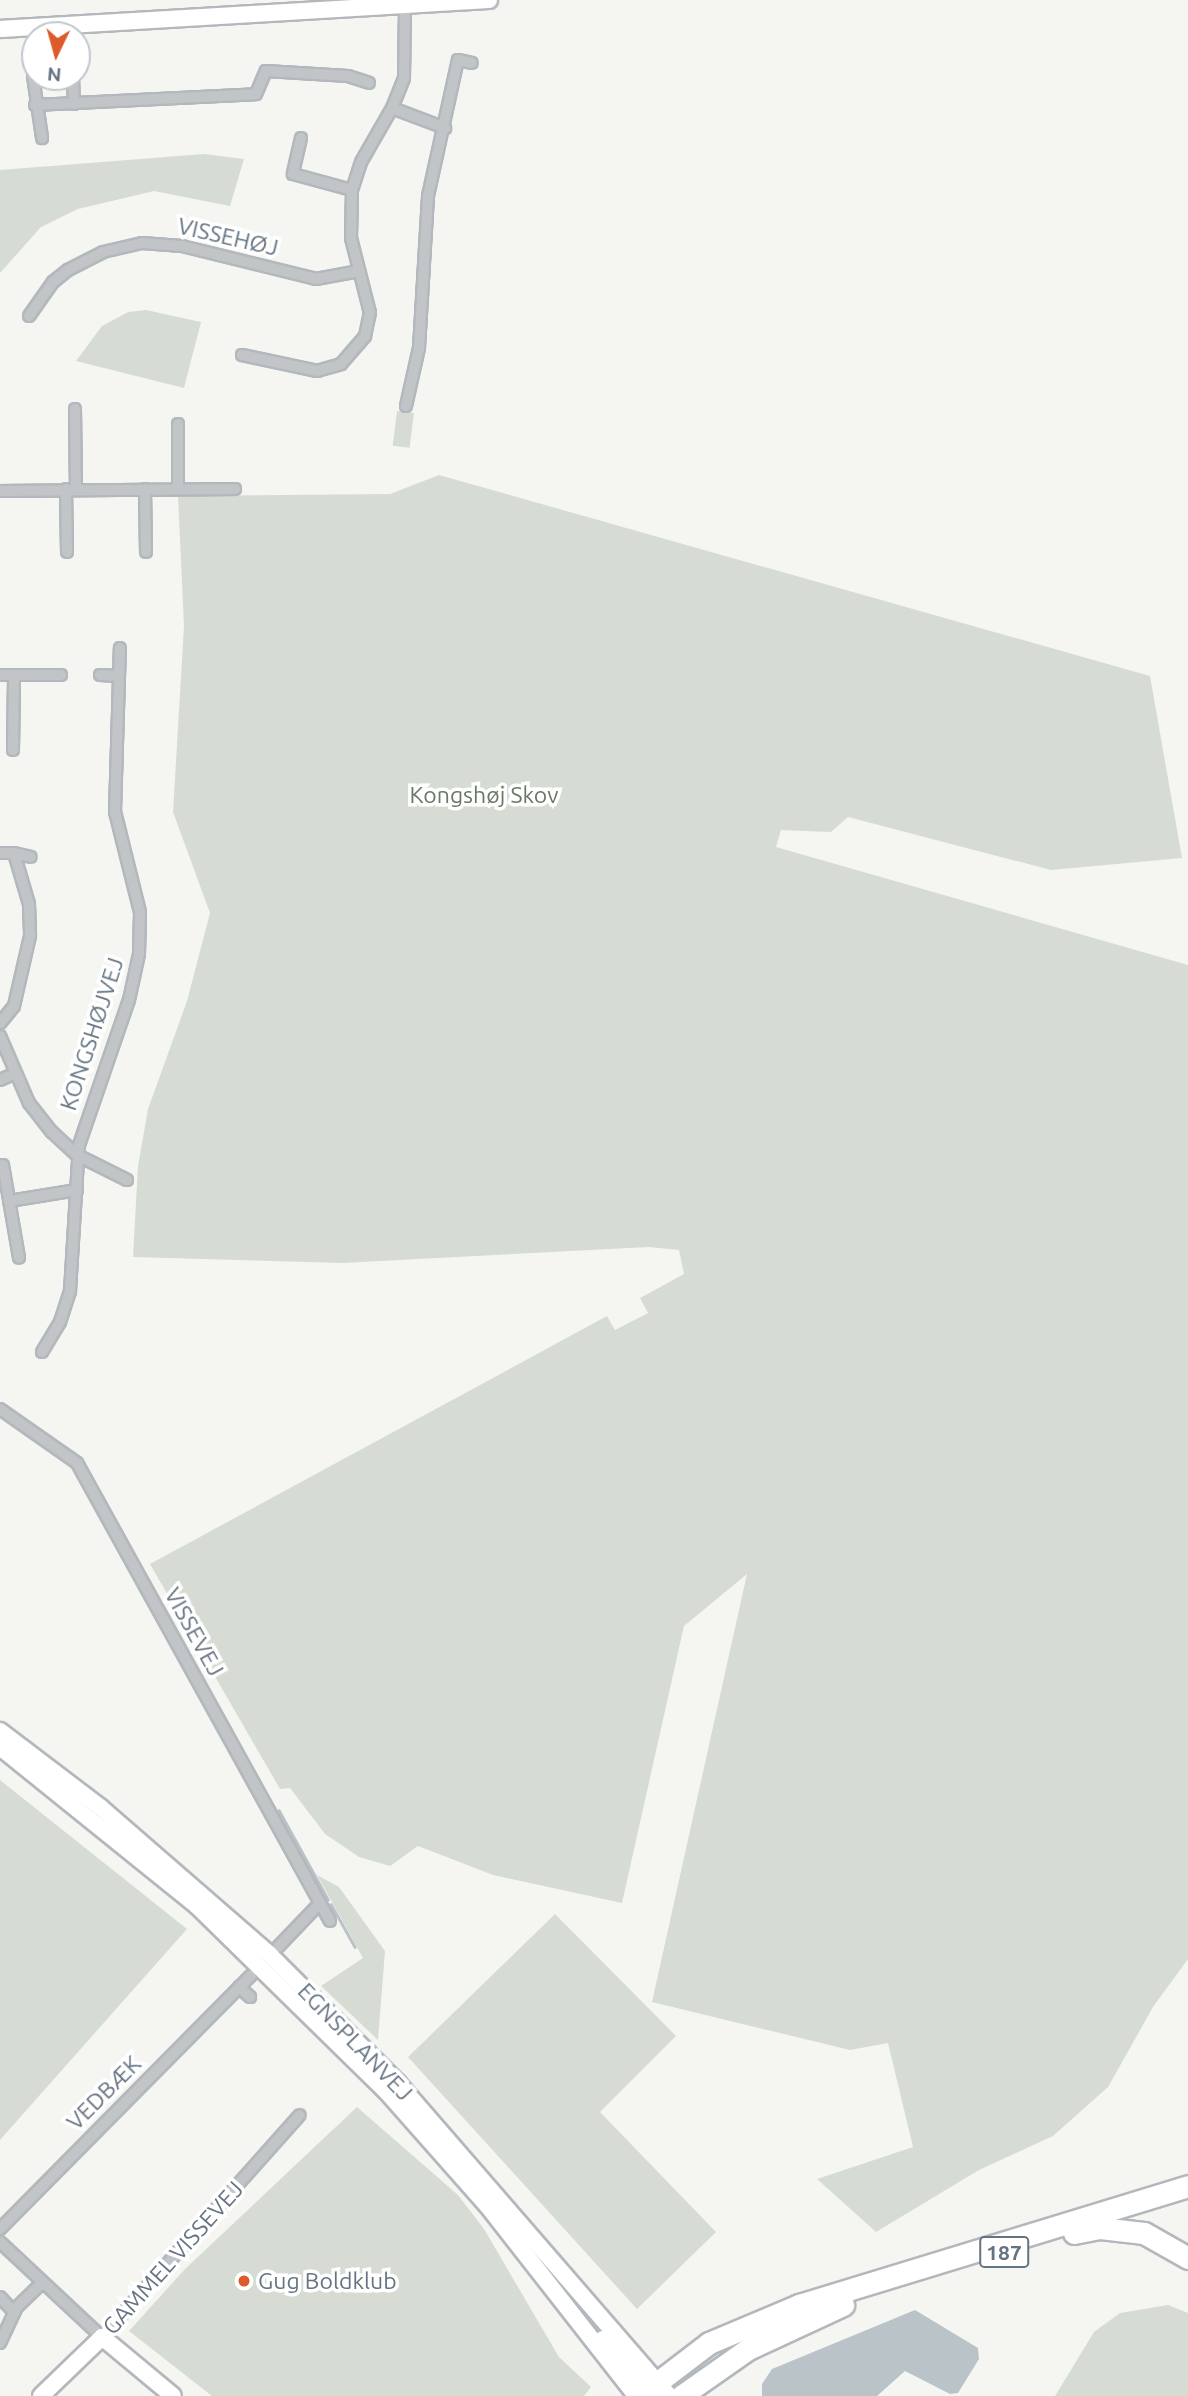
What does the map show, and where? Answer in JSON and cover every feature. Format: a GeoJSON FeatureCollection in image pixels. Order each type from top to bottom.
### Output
{"type":"FeatureCollection","features":[{"type":"Feature","properties":{"kind":"highway","name":"187"},"geometry":{"type":"LineString","coordinates":[[657,2394],[709,2343],[771,2316],[935,2260],[1188,2186]]}},
{"type":"Feature","properties":{"kind":"highway","name":"187"},"geometry":{"type":"LineString","coordinates":[[657,2394],[820,2313],[1078,2231],[1100,2228],[1144,2233],[1188,2258]]}},
{"type":"Feature","properties":{"kind":"main road"},"geometry":{"type":"LineString","coordinates":[[91,29],[489,0]]}},
{"type":"Feature","properties":{"kind":"main road"},"geometry":{"type":"LineString","coordinates":[[0,29],[21,29]]}},
{"type":"Feature","properties":{"kind":"main road","name":"EGNSPLANVEJ"},"geometry":{"type":"LineString","coordinates":[[0,1731],[100,1807],[270,1955],[398,2083],[657,2394]]}},
{"type":"Feature","properties":{"kind":"main road","name":"EGNSPLANVEJ"},"geometry":{"type":"LineString","coordinates":[[0,1747],[148,1864],[261,1965],[386,2091],[571,2308],[657,2394]]}},
{"type":"Feature","properties":{"kind":"main road"},"geometry":{"type":"LineString","coordinates":[[102,2337],[173,2396]]}},
{"type":"Feature","properties":{"kind":"main road","name":"GAMMEL VISSEVEJ"},"geometry":{"type":"LineString","coordinates":[[41,2396],[102,2337]]}},
{"type":"Feature","properties":{"kind":"street"},"geometry":{"type":"LineString","coordinates":[[242,355],[307,371],[341,363],[360,346],[368,327],[368,301],[349,224],[352,190],[360,162],[392,108],[407,58],[405,6]]}},
{"type":"Feature","properties":{"kind":"street"},"geometry":{"type":"LineString","coordinates":[[407,406],[419,348],[424,217],[458,60],[472,63]]}},
{"type":"Feature","properties":{"kind":"street"},"geometry":{"type":"LineString","coordinates":[[35,105],[256,94],[266,71],[348,76],[369,83]]}},
{"type":"Feature","properties":{"kind":"street"},"geometry":{"type":"LineString","coordinates":[[34,91],[42,138]]}},
{"type":"Feature","properties":{"kind":"street"},"geometry":{"type":"LineString","coordinates":[[74,91],[74,104]]}},
{"type":"Feature","properties":{"kind":"street"},"geometry":{"type":"LineString","coordinates":[[392,108],[445,128]]}},
{"type":"Feature","properties":{"kind":"street"},"geometry":{"type":"LineString","coordinates":[[301,138],[293,174],[352,190]]}},
{"type":"Feature","properties":{"kind":"street","name":"VISSEHØJ"},"geometry":{"type":"LineString","coordinates":[[29,316],[53,282],[68,270],[103,252],[142,243],[182,246],[316,279],[359,271]]}},
{"type":"Feature","properties":{"kind":"street"},"geometry":{"type":"LineString","coordinates":[[67,552],[75,409]]}},
{"type":"Feature","properties":{"kind":"street"},"geometry":{"type":"LineString","coordinates":[[178,424],[178,489]]}},
{"type":"Feature","properties":{"kind":"street"},"geometry":{"type":"LineString","coordinates":[[145,489],[146,552]]}},
{"type":"Feature","properties":{"kind":"street"},"geometry":{"type":"LineString","coordinates":[[0,491],[236,489]]}},
{"type":"Feature","properties":{"kind":"street","name":"KONGSHØJVEJ"},"geometry":{"type":"LineString","coordinates":[[42,1352],[60,1322],[70,1291],[77,1155],[129,1000],[139,954],[140,912],[115,812],[120,648]]}},
{"type":"Feature","properties":{"kind":"street"},"geometry":{"type":"LineString","coordinates":[[0,675],[61,675]]}},
{"type":"Feature","properties":{"kind":"street"},"geometry":{"type":"LineString","coordinates":[[13,750],[14,675]]}},
{"type":"Feature","properties":{"kind":"street"},"geometry":{"type":"LineString","coordinates":[[100,675],[119,676]]}},
{"type":"Feature","properties":{"kind":"street"},"geometry":{"type":"LineString","coordinates":[[0,853],[31,857]]}},
{"type":"Feature","properties":{"kind":"street"},"geometry":{"type":"LineString","coordinates":[[0,1023],[14,1006],[30,936],[29,904],[14,853]]}},
{"type":"Feature","properties":{"kind":"street","name":"KONGSHØJVEJ"},"geometry":{"type":"LineString","coordinates":[[0,1036],[39,1118],[77,1155],[127,1180]]}},
{"type":"Feature","properties":{"kind":"street"},"geometry":{"type":"LineString","coordinates":[[0,1080],[16,1073]]}},
{"type":"Feature","properties":{"kind":"street"},"geometry":{"type":"LineString","coordinates":[[3,1165],[19,1258]]}},
{"type":"Feature","properties":{"kind":"street"},"geometry":{"type":"LineString","coordinates":[[9,1201],[77,1190]]}},
{"type":"Feature","properties":{"kind":"street","name":"VISSEVEJ"},"geometry":{"type":"LineString","coordinates":[[0,1409],[77,1462],[330,1922]]}},
{"type":"Feature","properties":{"kind":"street"},"geometry":{"type":"LineString","coordinates":[[278,1947],[320,1903]]}},
{"type":"Feature","properties":{"kind":"street","name":"VEDBÆK"},"geometry":{"type":"LineString","coordinates":[[0,2229],[251,1975]]}},
{"type":"Feature","properties":{"kind":"street"},"geometry":{"type":"LineString","coordinates":[[239,1987],[250,1997]]}},
{"type":"Feature","properties":{"kind":"street","name":"GAMMEL VISSEVEJ"},"geometry":{"type":"LineString","coordinates":[[102,2337],[300,2115]]}},
{"type":"Feature","properties":{"kind":"street"},"geometry":{"type":"LineString","coordinates":[[0,2242],[41,2284],[102,2337]]}},
{"type":"Feature","properties":{"kind":"street"},"geometry":{"type":"LineString","coordinates":[[0,2343],[14,2312],[41,2284]]}},
{"type":"Feature","properties":{"kind":"street"},"geometry":{"type":"LineString","coordinates":[[0,2297],[14,2312]]}},
{"type":"Feature","properties":{"kind":"green space"},"geometry":{"type":"Polygon","coordinates":[[[204,154],[244,159],[230,206],[154,191],[78,209],[41,227],[0,273],[0,170],[204,154]]]}},
{"type":"Feature","properties":{"kind":"green space"},"geometry":{"type":"Polygon","coordinates":[[[146,310],[201,322],[184,388],[76,361],[102,326],[128,312],[146,310]]]}},
{"type":"Feature","properties":{"kind":"green space"},"geometry":{"type":"Polygon","coordinates":[[[397,411],[414,413],[410,448],[393,446],[397,411]]]}},
{"type":"Feature","properties":{"kind":"green space","name":"Kongshøj Skov"},"geometry":{"type":"Polygon","coordinates":[[[439,475],[1150,676],[1182,858],[1051,870],[848,817],[831,832],[781,830],[776,847],[1188,965],[1188,1959],[1153,2007],[1108,2087],[1053,2136],[979,2170],[876,2232],[817,2179],[913,2147],[888,2043],[850,2050],[652,2002],[747,1574],[684,1626],[622,1903],[493,1875],[418,1846],[390,1866],[359,1857],[325,1834],[290,1788],[280,1789],[150,1564],[607,1316],[615,1330],[648,1313],[640,1298],[684,1274],[679,1250],[649,1247],[342,1263],[133,1257],[138,1166],[148,1109],[187,1001],[210,913],[173,812],[184,626],[178,496],[390,494],[439,475]]]}},
{"type":"Feature","properties":{"kind":"green space"},"geometry":{"type":"Polygon","coordinates":[[[0,1780],[187,1929],[0,2140],[0,1780]]]}},
{"type":"Feature","properties":{"kind":"green space"},"geometry":{"type":"Polygon","coordinates":[[[317,1875],[339,1887],[385,1951],[378,2040],[321,1986],[363,1958],[317,1875]]]}},
{"type":"Feature","properties":{"kind":"green space"},"geometry":{"type":"Polygon","coordinates":[[[555,1914],[676,2036],[600,2112],[716,2232],[637,2309],[408,2057],[555,1914]]]}},
{"type":"Feature","properties":{"kind":"green space"},"geometry":{"type":"Polygon","coordinates":[[[357,2107],[458,2195],[484,2229],[559,2357],[591,2387],[584,2396],[212,2396],[129,2331],[185,2269],[357,2107]]]}},
{"type":"Feature","properties":{"kind":"green space"},"geometry":{"type":"Polygon","coordinates":[[[1168,2305],[1188,2313],[1188,2396],[1055,2396],[1094,2332],[1120,2313],[1168,2305]]]}},
{"type":"Feature","properties":{"kind":"shaded area"},"geometry":{"type":"Polygon","coordinates":[[[915,2310],[978,2348],[979,2359],[958,2393],[950,2394],[905,2371],[877,2396],[762,2396],[762,2384],[772,2369],[915,2310]]]}},
{"type":"Feature","properties":{"kind":"waterway"},"geometry":{"type":"LineString","coordinates":[[279,1810],[328,1899]]}},
{"type":"Feature","properties":{"kind":"waterway"},"geometry":{"type":"LineString","coordinates":[[331,1904],[355,1947]]}},
{"type":"Feature","properties":{"kind":"place","name":"Gug Boldklub"},"geometry":{"type":"Point","coordinates":[244,2281]}}]}
